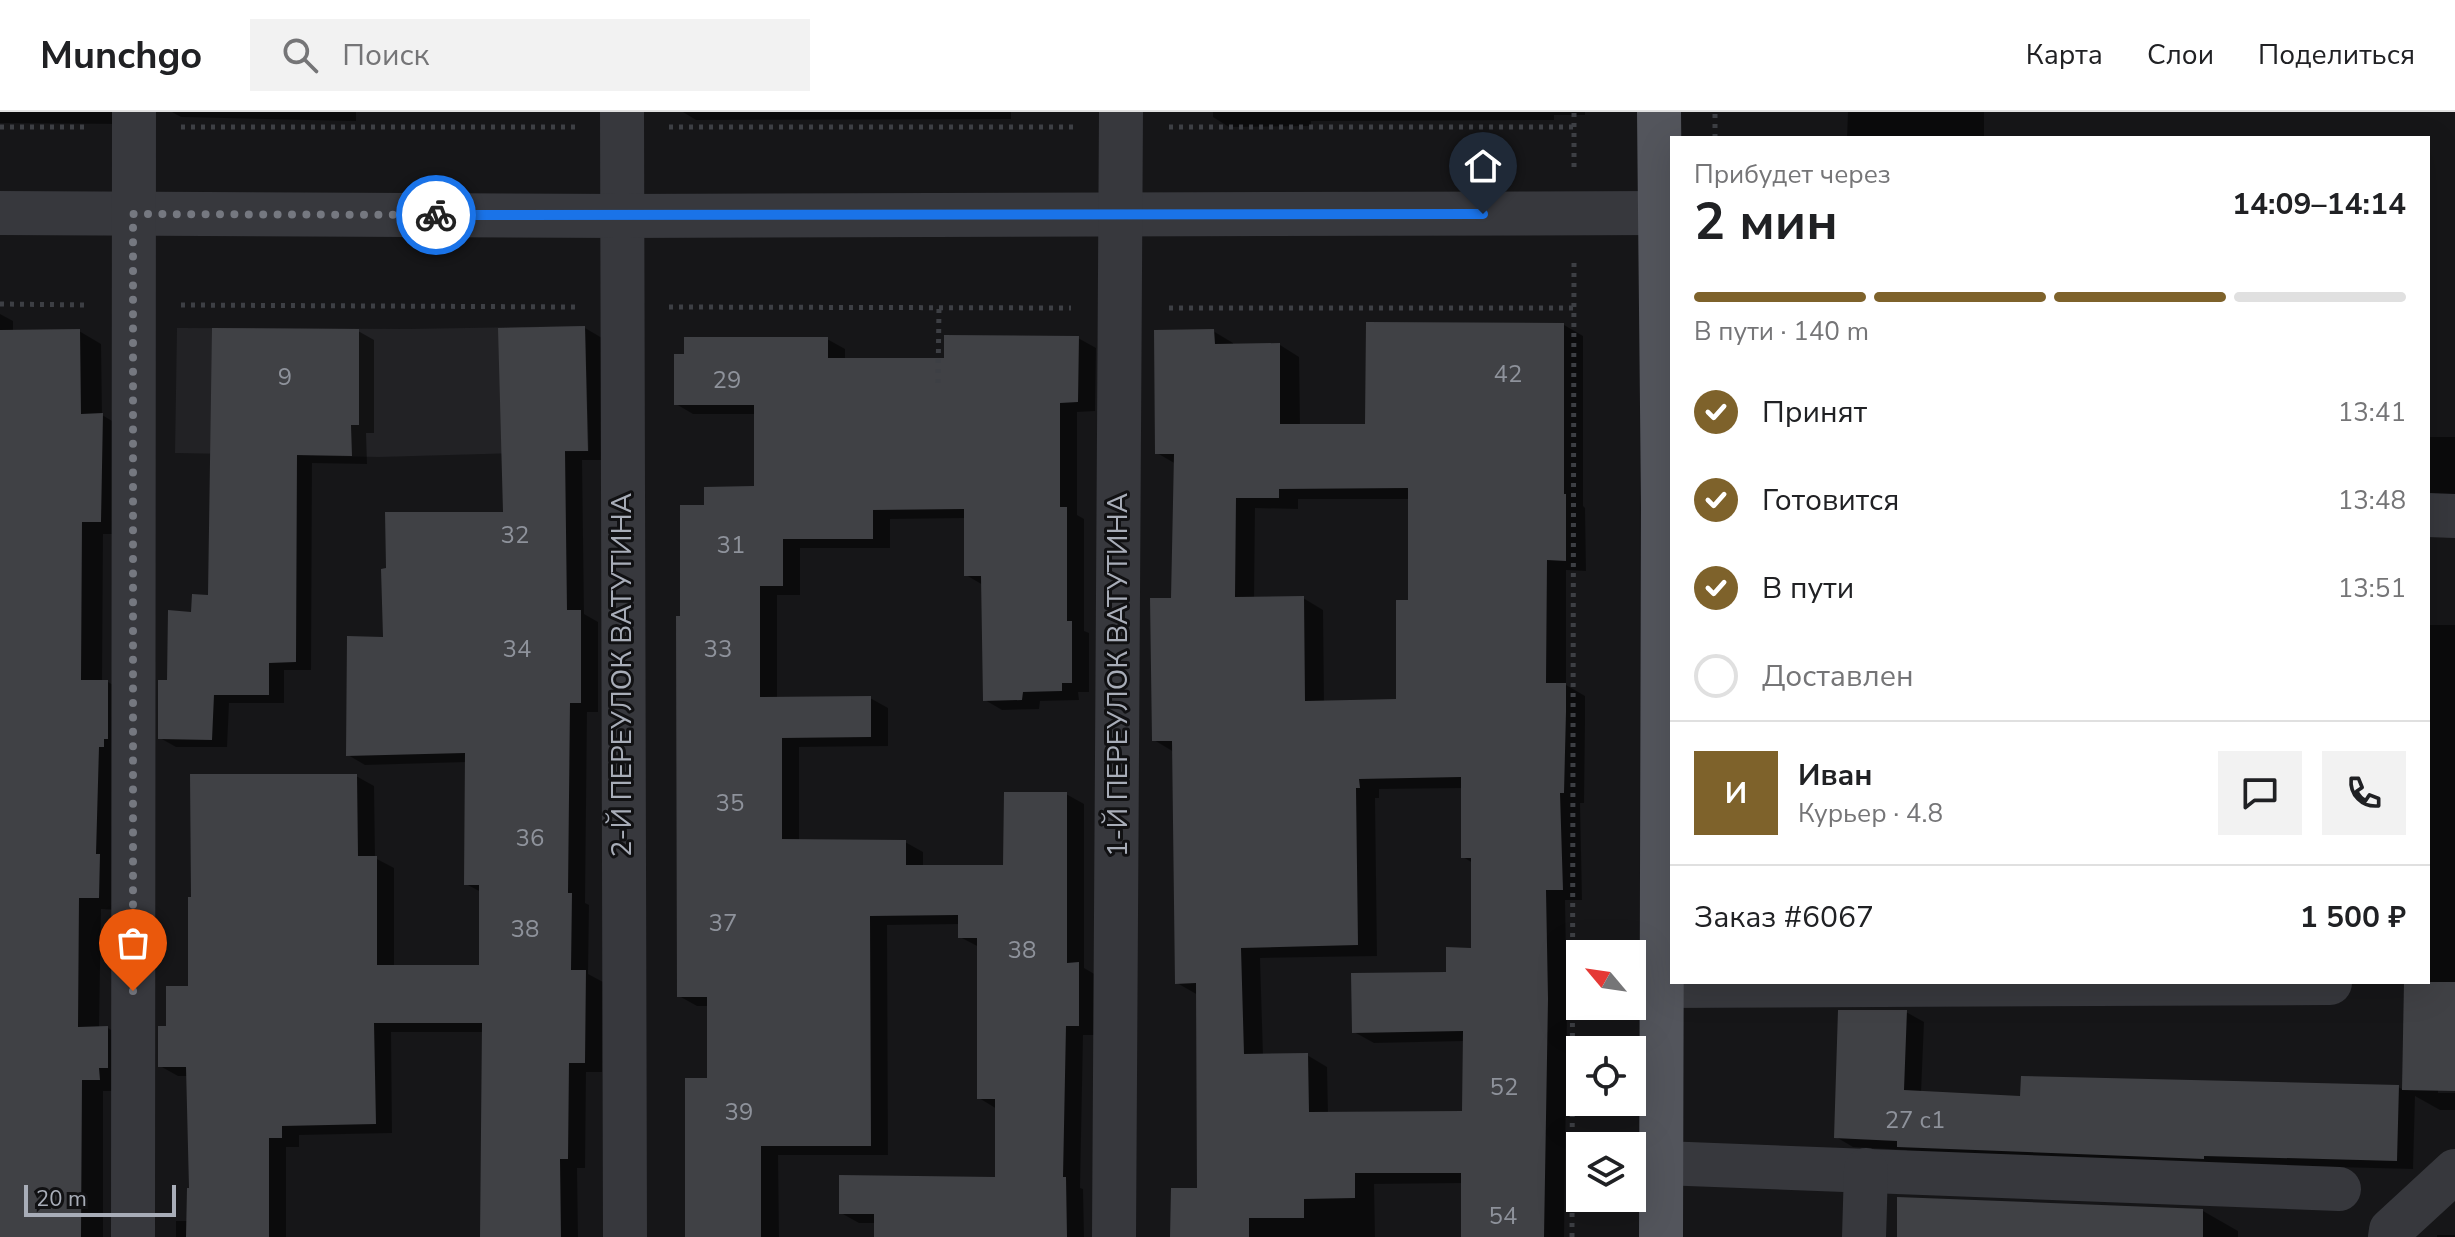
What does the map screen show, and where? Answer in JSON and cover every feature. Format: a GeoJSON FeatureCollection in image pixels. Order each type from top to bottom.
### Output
{"type":"FeatureCollection","features":[{"type":"Feature","properties":{"kind":"main road"},"geometry":{"type":"LineString","coordinates":[[1659,112],[1667,506],[1661,1237]]}},
{"type":"Feature","properties":{"kind":"street"},"geometry":{"type":"LineString","coordinates":[[133,1237],[134,119]]}},
{"type":"Feature","properties":{"kind":"street","name":"2-Й ПЕРЕУЛОК ВАТУТИНА"},"geometry":{"type":"LineString","coordinates":[[622,120],[625,1237]]}},
{"type":"Feature","properties":{"kind":"street","name":"1-Й ПЕРЕУЛОК ВАТУТИНА"},"geometry":{"type":"LineString","coordinates":[[1114,1237],[1121,120]]}},
{"type":"Feature","properties":{"kind":"street"},"geometry":{"type":"LineString","coordinates":[[0,213],[621,216],[1659,213]]}},
{"type":"Feature","properties":{"kind":"street"},"geometry":{"type":"LineString","coordinates":[[2430,515],[2455,516]]}},
{"type":"Feature","properties":{"kind":"street"},"geometry":{"type":"LineString","coordinates":[[1662,986],[1917,984]]}},
{"type":"Feature","properties":{"kind":"street"},"geometry":{"type":"LineString","coordinates":[[1662,1163],[2339,1189]]}},
{"type":"Feature","properties":{"kind":"street"},"geometry":{"type":"LineString","coordinates":[[1864,1237],[1866,1170]]}},
{"type":"Feature","properties":{"kind":"street"},"geometry":{"type":"LineString","coordinates":[[2390,1237],[2391,1230],[2455,1171]]}},
{"type":"Feature","properties":{"kind":"path"},"geometry":{"type":"LineString","coordinates":[[1572,1237],[1574,112]]}},
{"type":"Feature","properties":{"kind":"path"},"geometry":{"type":"LineString","coordinates":[[1715,112],[1715,136]]}},
{"type":"Feature","properties":{"kind":"path"},"geometry":{"type":"LineString","coordinates":[[0,127],[134,119],[1121,120],[1574,127]]}},
{"type":"Feature","properties":{"kind":"path"},"geometry":{"type":"LineString","coordinates":[[0,304],[1574,308]]}},
{"type":"Feature","properties":{"kind":"path"},"geometry":{"type":"LineString","coordinates":[[938,383],[939,308]]}},
{"type":"Feature","properties":{"kind":"shaded area"},"geometry":{"type":"Polygon","coordinates":[[[585,326],[589,451],[379,457],[175,453],[177,328],[585,326]]]}},
{"type":"Feature","properties":{"kind":"building"},"geometry":{"type":"Polygon","coordinates":[[[1366,322],[1564,323],[1566,561],[1547,560],[1546,683],[1566,683],[1566,712],[1564,793],[1560,793],[1563,890],[1546,890],[1548,999],[1544,1237],[1461,1237],[1461,1173],[1355,1173],[1355,1198],[1304,1199],[1304,1218],[1249,1218],[1249,1237],[1170,1237],[1171,1188],[1197,1188],[1196,983],[1175,984],[1172,741],[1152,741],[1150,598],[1171,598],[1174,454],[1155,454],[1154,330],[1214,329],[1215,344],[1280,343],[1280,424],[1365,424],[1366,322]],[[1408,488],[1279,489],[1279,498],[1236,498],[1235,597],[1304,596],[1305,701],[1396,699],[1396,600],[1408,600],[1408,488]],[[1461,777],[1359,779],[1360,788],[1356,788],[1358,945],[1241,948],[1244,1054],[1308,1053],[1309,1112],[1462,1111],[1463,1031],[1352,1033],[1351,973],[1446,972],[1446,947],[1471,948],[1471,858],[1461,858],[1461,777]]]}},
{"type":"Feature","properties":{"kind":"building"},"geometry":{"type":"Polygon","coordinates":[[[585,326],[588,451],[565,451],[567,610],[581,610],[581,703],[570,703],[568,893],[572,893],[571,970],[586,970],[585,1063],[569,1063],[568,1159],[560,1159],[561,1237],[480,1237],[482,1023],[374,1023],[376,1124],[282,1126],[282,1138],[269,1138],[269,1237],[186,1237],[189,1188],[186,1067],[158,1067],[158,1026],[166,1026],[166,986],[188,986],[190,774],[357,774],[358,856],[377,856],[377,965],[479,965],[479,885],[464,885],[465,753],[346,756],[347,636],[383,637],[381,569],[386,568],[385,512],[503,512],[498,328],[585,326]]]}},
{"type":"Feature","properties":{"kind":"building"},"geometry":{"type":"Polygon","coordinates":[[[212,328],[359,329],[359,425],[351,425],[352,456],[297,455],[296,662],[269,663],[269,695],[214,695],[212,740],[158,739],[158,680],[167,680],[168,610],[191,612],[192,594],[208,595],[212,328]]]}},
{"type":"Feature","properties":{"kind":"building"},"geometry":{"type":"Polygon","coordinates":[[[80,329],[81,414],[103,413],[101,522],[82,522],[81,680],[108,680],[108,739],[104,739],[104,747],[99,747],[96,854],[100,854],[99,898],[79,898],[78,1027],[108,1026],[108,1068],[99,1068],[100,1080],[82,1080],[81,1237],[0,1237],[0,330],[80,329]]]}},
{"type":"Feature","properties":{"kind":"building"},"geometry":{"type":"Polygon","coordinates":[[[944,335],[1079,336],[1078,402],[1060,403],[1060,507],[1067,507],[1067,621],[1072,621],[1072,683],[1062,683],[1062,691],[1023,692],[1022,700],[983,701],[981,576],[964,576],[964,509],[873,510],[873,539],[783,539],[783,586],[760,586],[760,697],[871,696],[871,737],[782,738],[782,839],[906,840],[906,865],[1003,865],[1004,792],[1067,792],[1067,963],[1079,962],[1079,1026],[1066,1026],[1063,1177],[1066,1177],[1067,1237],[874,1237],[874,1214],[839,1214],[839,1175],[995,1177],[995,1099],[977,1099],[977,938],[958,938],[958,915],[870,916],[871,1146],[761,1146],[761,1237],[685,1237],[685,1078],[707,1078],[707,997],[677,997],[676,616],[680,616],[680,505],[704,505],[704,487],[754,486],[754,405],[674,405],[674,354],[684,354],[684,337],[828,337],[828,358],[944,358],[944,335]]]}},
{"type":"Feature","properties":{"kind":"building"},"geometry":{"type":"Polygon","coordinates":[[[2455,982],[2455,1091],[2402,1090],[2404,984],[2455,982]]]}},
{"type":"Feature","properties":{"kind":"building"},"geometry":{"type":"Polygon","coordinates":[[[1838,1010],[1907,1010],[1904,1090],[2020,1096],[2021,1076],[2399,1085],[2397,1161],[2204,1156],[2204,1159],[1897,1147],[1897,1141],[1834,1138],[1838,1010]]]}},
{"type":"Feature","properties":{"kind":"building"},"geometry":{"type":"Polygon","coordinates":[[[1897,1197],[2203,1209],[2203,1237],[1897,1237],[1897,1197]]]}},
{"type":"Feature","properties":{"kind":"way so far"},"geometry":{"type":"LineString","coordinates":[[133,991],[133,214],[436,215]]}},
{"type":"Feature","properties":{"kind":"route"},"geometry":{"type":"LineString","coordinates":[[436,215],[1483,214]]}}]}
